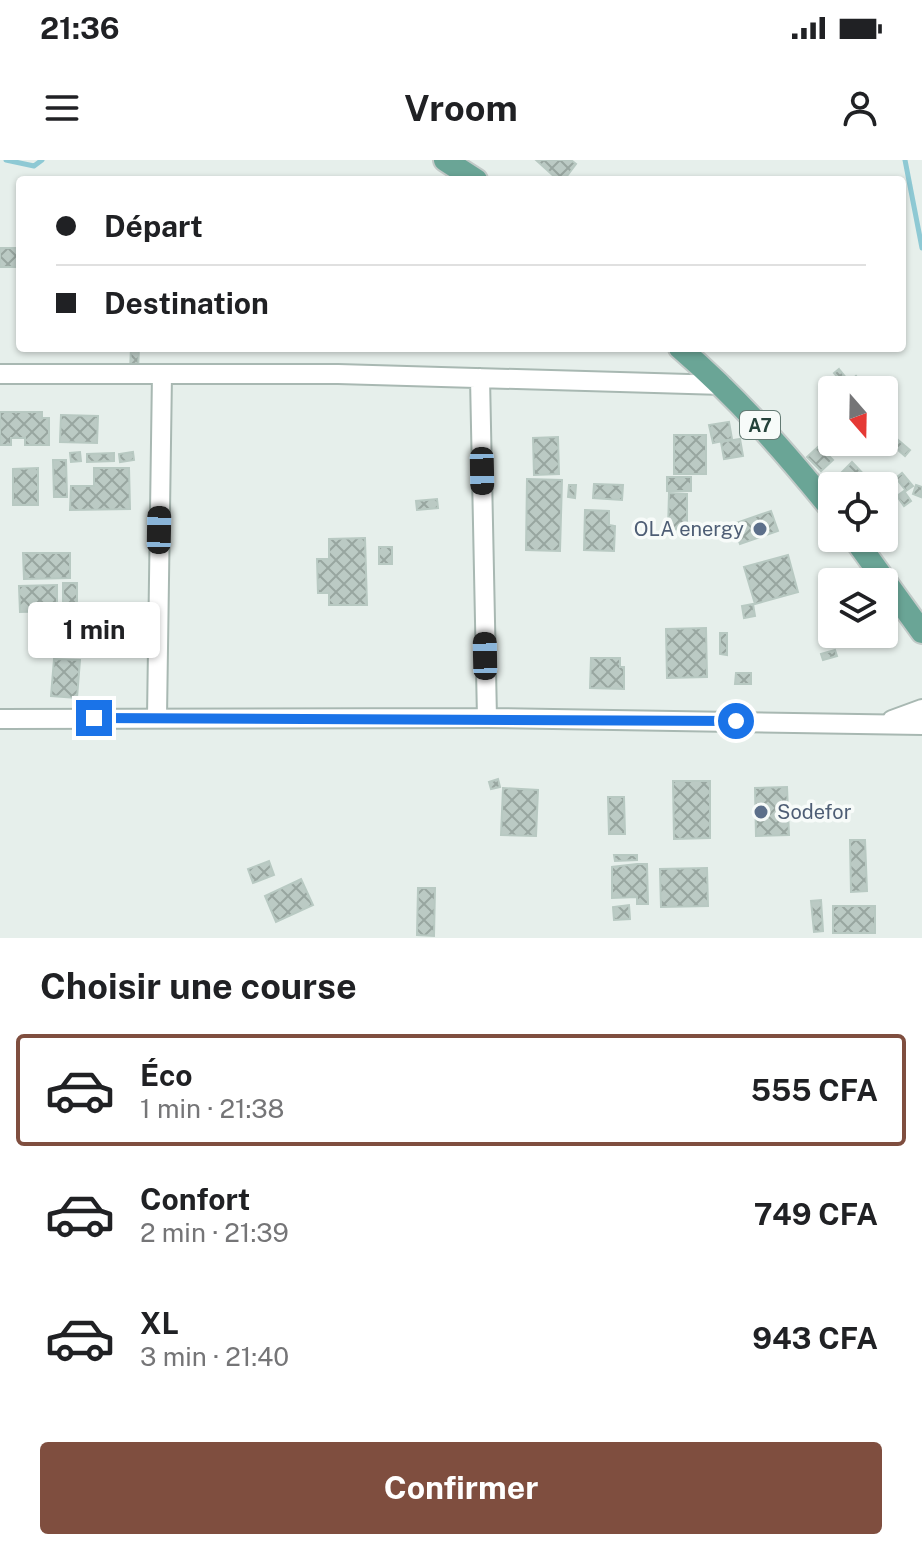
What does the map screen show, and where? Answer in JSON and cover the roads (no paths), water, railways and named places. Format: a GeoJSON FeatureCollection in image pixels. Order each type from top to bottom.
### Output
{"type":"FeatureCollection","features":[{"type":"Feature","properties":{"kind":"main road"},"geometry":{"type":"LineString","coordinates":[[445,160],[470,176]]}},
{"type":"Feature","properties":{"kind":"main road","name":"A7"},"geometry":{"type":"LineString","coordinates":[[685,352],[723,385],[818,492]]}},
{"type":"Feature","properties":{"kind":"main road"},"geometry":{"type":"LineString","coordinates":[[864,552],[922,632]]}},
{"type":"Feature","properties":{"kind":"street"},"geometry":{"type":"LineString","coordinates":[[0,374],[480,378],[723,385]]}},
{"type":"Feature","properties":{"kind":"street"},"geometry":{"type":"LineString","coordinates":[[157,717],[162,374]]}},
{"type":"Feature","properties":{"kind":"street"},"geometry":{"type":"LineString","coordinates":[[480,378],[487,718]]}},
{"type":"Feature","properties":{"kind":"street"},"geometry":{"type":"LineString","coordinates":[[886,723],[922,709]]}},
{"type":"Feature","properties":{"kind":"street"},"geometry":{"type":"LineString","coordinates":[[0,719],[487,718],[922,725]]}},
{"type":"Feature","properties":{"kind":"waterway"},"geometry":{"type":"LineString","coordinates":[[6,160],[34,166],[42,160]]}},
{"type":"Feature","properties":{"kind":"waterway"},"geometry":{"type":"LineString","coordinates":[[905,160],[922,248]]}},
{"type":"Feature","properties":{"kind":"place","name":"OLA energy"},"geometry":{"type":"Point","coordinates":[760,529]}},
{"type":"Feature","properties":{"kind":"place","name":"Sodefor"},"geometry":{"type":"Point","coordinates":[761,812]}}]}
